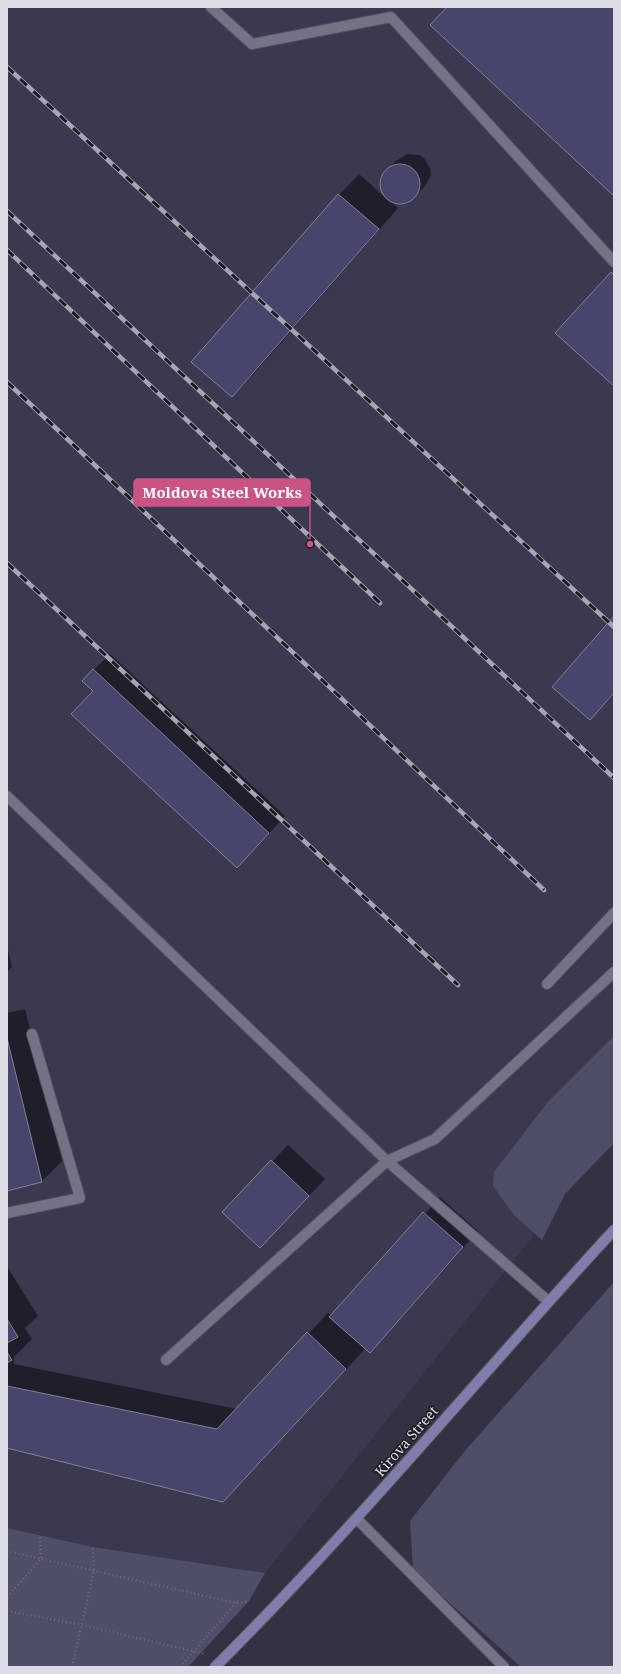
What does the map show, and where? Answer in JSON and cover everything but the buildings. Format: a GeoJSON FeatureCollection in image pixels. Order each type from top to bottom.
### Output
{"type":"FeatureCollection","features":[{"type":"Feature","properties":{"kind":"main road","name":"Kirova Street"},"geometry":{"type":"LineString","coordinates":[[219,1664],[356,1519],[548,1301],[614,1230]]}},
{"type":"Feature","properties":{"kind":"lane"},"geometry":{"type":"LineString","coordinates":[[211,7],[252,44],[391,17],[614,262]]}},
{"type":"Feature","properties":{"kind":"lane"},"geometry":{"type":"LineString","coordinates":[[7,796],[387,1161],[548,1301]]}},
{"type":"Feature","properties":{"kind":"lane"},"geometry":{"type":"LineString","coordinates":[[547,984],[614,913]]}},
{"type":"Feature","properties":{"kind":"lane"},"geometry":{"type":"LineString","coordinates":[[166,1360],[387,1161],[435,1139],[614,972]]}},
{"type":"Feature","properties":{"kind":"lane"},"geometry":{"type":"LineString","coordinates":[[7,1213],[80,1198],[32,1034]]}},
{"type":"Feature","properties":{"kind":"lane"},"geometry":{"type":"LineString","coordinates":[[356,1519],[504,1667]]}},
{"type":"Feature","properties":{"kind":"path"},"geometry":{"type":"LineString","coordinates":[[7,1597],[41,1559],[40,1535]]}},
{"type":"Feature","properties":{"kind":"path"},"geometry":{"type":"LineString","coordinates":[[72,1667],[94,1571],[93,1548]]}},
{"type":"Feature","properties":{"kind":"path"},"geometry":{"type":"LineString","coordinates":[[7,1551],[236,1603],[249,1600]]}},
{"type":"Feature","properties":{"kind":"path"},"geometry":{"type":"LineString","coordinates":[[180,1667],[236,1603]]}},
{"type":"Feature","properties":{"kind":"path"},"geometry":{"type":"LineString","coordinates":[[7,1610],[194,1650],[219,1664]]}},
{"type":"Feature","properties":{"kind":"shaded area"},"geometry":{"type":"Polygon","coordinates":[[[7,7],[614,7],[614,1082],[545,1221],[265,1573],[93,1547],[7,1528],[7,7]]]}},
{"type":"Feature","properties":{"kind":"shaded area"},"geometry":{"type":"Polygon","coordinates":[[[614,1036],[614,1143],[565,1194],[542,1240],[514,1215],[493,1186],[494,1172],[547,1103],[614,1036]]]}},
{"type":"Feature","properties":{"kind":"shaded area"},"geometry":{"type":"Polygon","coordinates":[[[614,1282],[614,1667],[521,1667],[413,1570],[410,1521],[464,1452],[614,1282]]]}},
{"type":"Feature","properties":{"kind":"shaded area"},"geometry":{"type":"Polygon","coordinates":[[[7,1528],[93,1547],[265,1573],[249,1601],[188,1667],[7,1667],[7,1528]]]}},
{"type":"Feature","properties":{"kind":"railway"},"geometry":{"type":"LineString","coordinates":[[7,67],[614,627]]}},
{"type":"Feature","properties":{"kind":"railway"},"geometry":{"type":"LineString","coordinates":[[7,211],[614,778]]}},
{"type":"Feature","properties":{"kind":"railway"},"geometry":{"type":"LineString","coordinates":[[7,250],[380,603]]}},
{"type":"Feature","properties":{"kind":"railway"},"geometry":{"type":"LineString","coordinates":[[7,382],[544,890]]}},
{"type":"Feature","properties":{"kind":"railway"},"geometry":{"type":"LineString","coordinates":[[7,563],[458,985]]}},
{"type":"Feature","properties":{"kind":"place","name":"Moldova Steel Works"},"geometry":{"type":"Point","coordinates":[310,544]}}]}
